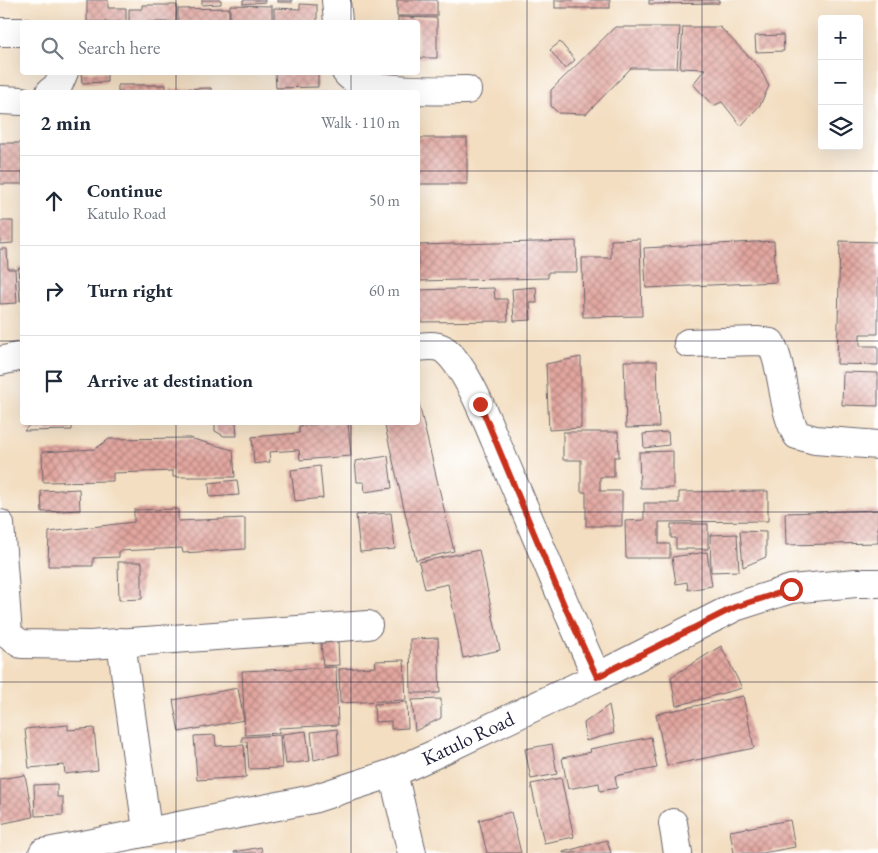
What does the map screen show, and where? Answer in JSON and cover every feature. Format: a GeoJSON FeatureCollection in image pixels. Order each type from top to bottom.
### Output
{"type":"FeatureCollection","features":[{"type":"Feature","properties":{"kind":"street"},"geometry":{"type":"LineString","coordinates":[[336,0],[338,20]]}},
{"type":"Feature","properties":{"kind":"street"},"geometry":{"type":"LineString","coordinates":[[0,32],[20,32]]}},
{"type":"Feature","properties":{"kind":"street"},"geometry":{"type":"LineString","coordinates":[[53,90],[58,86],[63,75]]}},
{"type":"Feature","properties":{"kind":"street"},"geometry":{"type":"LineString","coordinates":[[348,75],[354,82],[412,90]]}},
{"type":"Feature","properties":{"kind":"street"},"geometry":{"type":"LineString","coordinates":[[420,90],[467,90]]}},
{"type":"Feature","properties":{"kind":"street"},"geometry":{"type":"LineString","coordinates":[[0,100],[20,101]]}},
{"type":"Feature","properties":{"kind":"street"},"geometry":{"type":"LineString","coordinates":[[688,343],[758,341],[771,343],[776,356],[789,421],[797,435],[815,440],[878,445]]}},
{"type":"Feature","properties":{"kind":"street"},"geometry":{"type":"LineString","coordinates":[[420,347],[439,347],[446,351],[454,360],[480,404],[564,605],[597,677]]}},
{"type":"Feature","properties":{"kind":"street"},"geometry":{"type":"LineString","coordinates":[[0,361],[20,356]]}},
{"type":"Feature","properties":{"kind":"street"},"geometry":{"type":"LineString","coordinates":[[0,524],[8,635],[21,644],[90,645],[368,625]]}},
{"type":"Feature","properties":{"kind":"street","name":"Katulo Road"},"geometry":{"type":"LineString","coordinates":[[43,853],[147,830],[313,799],[392,773],[597,677],[735,607],[791,589],[837,584],[878,583]]}},
{"type":"Feature","properties":{"kind":"street"},"geometry":{"type":"LineString","coordinates":[[120,642],[147,830]]}},
{"type":"Feature","properties":{"kind":"street"},"geometry":{"type":"LineString","coordinates":[[392,773],[412,853]]}},
{"type":"Feature","properties":{"kind":"street"},"geometry":{"type":"LineString","coordinates":[[673,823],[678,853]]}},
{"type":"Feature","properties":{"kind":"building"},"geometry":{"type":"Polygon","coordinates":[[[87,0],[108,0],[108,8],[126,8],[126,20],[87,20],[87,0]]]}},
{"type":"Feature","properties":{"kind":"building"},"geometry":{"type":"Polygon","coordinates":[[[202,0],[221,0],[221,4],[202,5],[202,0]]]}},
{"type":"Feature","properties":{"kind":"building"},"geometry":{"type":"Polygon","coordinates":[[[243,0],[265,0],[265,2],[243,4],[243,0]]]}},
{"type":"Feature","properties":{"kind":"building"},"geometry":{"type":"Polygon","coordinates":[[[278,0],[292,0],[292,2],[278,2],[278,0]]]}},
{"type":"Feature","properties":{"kind":"building"},"geometry":{"type":"Polygon","coordinates":[[[397,0],[437,0],[437,16],[397,16],[397,0]]]}},
{"type":"Feature","properties":{"kind":"building"},"geometry":{"type":"Polygon","coordinates":[[[555,0],[610,0],[610,8],[555,8],[555,0]]]}},
{"type":"Feature","properties":{"kind":"building"},"geometry":{"type":"Polygon","coordinates":[[[649,0],[719,0],[719,3],[649,4],[649,0]]]}},
{"type":"Feature","properties":{"kind":"building"},"geometry":{"type":"Polygon","coordinates":[[[300,4],[317,5],[317,20],[274,20],[274,8],[300,9],[300,4]]]}},
{"type":"Feature","properties":{"kind":"building"},"geometry":{"type":"Polygon","coordinates":[[[142,5],[177,5],[176,20],[129,20],[129,9],[142,9],[142,5]]]}},
{"type":"Feature","properties":{"kind":"building"},"geometry":{"type":"Polygon","coordinates":[[[230,5],[272,6],[272,20],[230,20],[230,5]]]}},
{"type":"Feature","properties":{"kind":"building"},"geometry":{"type":"Polygon","coordinates":[[[229,8],[229,20],[178,20],[178,9],[229,8]]]}},
{"type":"Feature","properties":{"kind":"building"},"geometry":{"type":"Polygon","coordinates":[[[398,17],[437,18],[437,58],[420,58],[420,20],[398,20],[398,17]]]}},
{"type":"Feature","properties":{"kind":"building"},"geometry":{"type":"Polygon","coordinates":[[[615,27],[680,27],[677,68],[631,68],[586,114],[558,113],[551,106],[551,90],[615,27]]]}},
{"type":"Feature","properties":{"kind":"building"},"geometry":{"type":"Polygon","coordinates":[[[683,27],[720,27],[759,67],[769,86],[760,105],[741,126],[722,102],[713,106],[693,84],[705,69],[680,68],[683,27]]]}},
{"type":"Feature","properties":{"kind":"building"},"geometry":{"type":"Polygon","coordinates":[[[783,35],[784,51],[756,52],[755,36],[783,35]]]}},
{"type":"Feature","properties":{"kind":"building"},"geometry":{"type":"Polygon","coordinates":[[[560,42],[575,60],[565,69],[550,50],[560,42]]]}},
{"type":"Feature","properties":{"kind":"building"},"geometry":{"type":"Polygon","coordinates":[[[81,75],[107,75],[107,82],[82,83],[81,75]]]}},
{"type":"Feature","properties":{"kind":"building"},"geometry":{"type":"Polygon","coordinates":[[[275,75],[318,75],[318,87],[276,88],[275,75]]]}},
{"type":"Feature","properties":{"kind":"building"},"geometry":{"type":"Polygon","coordinates":[[[118,85],[166,85],[166,90],[118,90],[118,85]]]}},
{"type":"Feature","properties":{"kind":"building"},"geometry":{"type":"Polygon","coordinates":[[[211,88],[211,90],[170,90],[211,88]]]}},
{"type":"Feature","properties":{"kind":"building"},"geometry":{"type":"Polygon","coordinates":[[[420,138],[467,138],[467,184],[420,184],[420,138]]]}},
{"type":"Feature","properties":{"kind":"building"},"geometry":{"type":"Polygon","coordinates":[[[0,143],[20,143],[20,184],[0,184],[0,143]]]}},
{"type":"Feature","properties":{"kind":"building"},"geometry":{"type":"Polygon","coordinates":[[[0,221],[13,221],[13,243],[0,244],[0,221]]]}},
{"type":"Feature","properties":{"kind":"building"},"geometry":{"type":"Polygon","coordinates":[[[640,239],[642,316],[583,317],[582,258],[611,258],[611,240],[640,239]]]}},
{"type":"Feature","properties":{"kind":"building"},"geometry":{"type":"Polygon","coordinates":[[[576,241],[577,272],[548,272],[548,278],[420,281],[420,245],[576,241]]]}},
{"type":"Feature","properties":{"kind":"building"},"geometry":{"type":"Polygon","coordinates":[[[774,241],[776,282],[646,288],[644,248],[774,241]]]}},
{"type":"Feature","properties":{"kind":"building"},"geometry":{"type":"Polygon","coordinates":[[[840,241],[878,242],[878,334],[860,334],[860,346],[878,346],[878,365],[837,364],[840,241]]]}},
{"type":"Feature","properties":{"kind":"building"},"geometry":{"type":"Polygon","coordinates":[[[0,249],[7,249],[8,269],[15,269],[17,303],[0,304],[0,249]]]}},
{"type":"Feature","properties":{"kind":"building"},"geometry":{"type":"Polygon","coordinates":[[[18,268],[20,268],[20,301],[18,268]]]}},
{"type":"Feature","properties":{"kind":"building"},"geometry":{"type":"Polygon","coordinates":[[[536,287],[537,303],[530,303],[531,320],[514,321],[512,289],[536,287]]]}},
{"type":"Feature","properties":{"kind":"building"},"geometry":{"type":"Polygon","coordinates":[[[494,288],[495,299],[507,299],[508,321],[420,322],[420,290],[494,288]]]}},
{"type":"Feature","properties":{"kind":"building"},"geometry":{"type":"Polygon","coordinates":[[[581,357],[581,428],[549,430],[546,364],[581,357]]]}},
{"type":"Feature","properties":{"kind":"building"},"geometry":{"type":"Polygon","coordinates":[[[624,361],[657,361],[659,427],[626,428],[624,361]]]}},
{"type":"Feature","properties":{"kind":"building"},"geometry":{"type":"Polygon","coordinates":[[[843,372],[878,373],[878,406],[842,405],[843,372]]]}},
{"type":"Feature","properties":{"kind":"building"},"geometry":{"type":"Polygon","coordinates":[[[420,408],[454,551],[416,560],[385,425],[420,425],[420,408]]]}},
{"type":"Feature","properties":{"kind":"building"},"geometry":{"type":"Polygon","coordinates":[[[29,425],[72,425],[72,430],[24,431],[29,425]]]}},
{"type":"Feature","properties":{"kind":"building"},"geometry":{"type":"Polygon","coordinates":[[[215,425],[236,425],[237,436],[224,436],[215,431],[215,425]]]}},
{"type":"Feature","properties":{"kind":"building"},"geometry":{"type":"Polygon","coordinates":[[[348,425],[351,456],[300,460],[299,450],[269,452],[270,462],[254,464],[252,437],[299,433],[299,426],[348,425]]]}},
{"type":"Feature","properties":{"kind":"building"},"geometry":{"type":"Polygon","coordinates":[[[563,432],[618,432],[619,457],[614,457],[614,477],[600,477],[600,491],[622,491],[622,526],[586,526],[586,492],[581,492],[581,460],[563,460],[563,432]]]}},
{"type":"Feature","properties":{"kind":"building"},"geometry":{"type":"Polygon","coordinates":[[[668,432],[669,445],[644,448],[643,434],[668,432]]]}},
{"type":"Feature","properties":{"kind":"building"},"geometry":{"type":"Polygon","coordinates":[[[189,438],[233,450],[235,477],[173,477],[173,471],[113,473],[113,481],[43,482],[42,452],[95,449],[109,439],[189,438]]]}},
{"type":"Feature","properties":{"kind":"building"},"geometry":{"type":"Polygon","coordinates":[[[673,451],[673,488],[640,488],[639,452],[673,451]]]}},
{"type":"Feature","properties":{"kind":"building"},"geometry":{"type":"Polygon","coordinates":[[[388,456],[392,488],[365,492],[364,482],[357,482],[355,461],[388,456]]]}},
{"type":"Feature","properties":{"kind":"building"},"geometry":{"type":"Polygon","coordinates":[[[320,466],[323,498],[295,501],[291,470],[320,466]]]}},
{"type":"Feature","properties":{"kind":"building"},"geometry":{"type":"Polygon","coordinates":[[[237,480],[239,495],[210,497],[209,483],[237,480]]]}},
{"type":"Feature","properties":{"kind":"building"},"geometry":{"type":"Polygon","coordinates":[[[79,489],[80,510],[42,512],[41,491],[79,489]]]}},
{"type":"Feature","properties":{"kind":"building"},"geometry":{"type":"Polygon","coordinates":[[[768,491],[768,521],[659,522],[659,544],[670,544],[670,558],[626,558],[625,521],[644,520],[644,503],[679,503],[679,492],[768,491]]]}},
{"type":"Feature","properties":{"kind":"building"},"geometry":{"type":"Polygon","coordinates":[[[178,509],[178,521],[245,518],[245,549],[183,553],[182,548],[119,551],[119,557],[93,558],[93,566],[48,566],[49,532],[134,522],[134,510],[178,509]]]}},
{"type":"Feature","properties":{"kind":"building"},"geometry":{"type":"Polygon","coordinates":[[[878,510],[878,543],[786,545],[785,513],[878,510]]]}},
{"type":"Feature","properties":{"kind":"building"},"geometry":{"type":"Polygon","coordinates":[[[391,513],[395,549],[360,552],[356,515],[391,513]]]}},
{"type":"Feature","properties":{"kind":"building"},"geometry":{"type":"Polygon","coordinates":[[[671,524],[708,524],[708,549],[676,549],[676,538],[671,538],[671,524]]]}},
{"type":"Feature","properties":{"kind":"building"},"geometry":{"type":"Polygon","coordinates":[[[740,531],[766,532],[766,557],[743,567],[740,531]]]}},
{"type":"Feature","properties":{"kind":"building"},"geometry":{"type":"Polygon","coordinates":[[[737,534],[739,571],[711,572],[710,535],[737,534]]]}},
{"type":"Feature","properties":{"kind":"building"},"geometry":{"type":"Polygon","coordinates":[[[479,550],[500,650],[463,658],[448,584],[425,589],[419,562],[479,550]]]}},
{"type":"Feature","properties":{"kind":"building"},"geometry":{"type":"Polygon","coordinates":[[[707,552],[712,586],[688,590],[687,582],[676,584],[672,557],[707,552]]]}},
{"type":"Feature","properties":{"kind":"building"},"geometry":{"type":"Polygon","coordinates":[[[118,562],[142,562],[142,599],[119,600],[118,562]]]}},
{"type":"Feature","properties":{"kind":"building"},"geometry":{"type":"Polygon","coordinates":[[[438,638],[440,693],[411,693],[410,639],[438,638]]]}},
{"type":"Feature","properties":{"kind":"building"},"geometry":{"type":"Polygon","coordinates":[[[338,642],[339,665],[323,666],[321,643],[338,642]]]}},
{"type":"Feature","properties":{"kind":"building"},"geometry":{"type":"Polygon","coordinates":[[[721,646],[742,688],[676,706],[671,677],[721,646]]]}},
{"type":"Feature","properties":{"kind":"building"},"geometry":{"type":"Polygon","coordinates":[[[404,660],[406,700],[340,703],[339,669],[376,667],[375,661],[404,660]]]}},
{"type":"Feature","properties":{"kind":"building"},"geometry":{"type":"Polygon","coordinates":[[[336,667],[338,725],[279,728],[279,733],[245,735],[242,671],[336,667]]]}},
{"type":"Feature","properties":{"kind":"building"},"geometry":{"type":"Polygon","coordinates":[[[238,688],[244,720],[179,732],[173,700],[238,688]]]}},
{"type":"Feature","properties":{"kind":"building"},"geometry":{"type":"Polygon","coordinates":[[[743,696],[754,748],[667,766],[656,714],[743,696]]]}},
{"type":"Feature","properties":{"kind":"building"},"geometry":{"type":"Polygon","coordinates":[[[441,699],[441,718],[415,731],[412,700],[441,699]]]}},
{"type":"Feature","properties":{"kind":"building"},"geometry":{"type":"Polygon","coordinates":[[[407,702],[408,728],[391,729],[391,721],[375,722],[374,704],[407,702]]]}},
{"type":"Feature","properties":{"kind":"building"},"geometry":{"type":"Polygon","coordinates":[[[609,705],[614,733],[586,741],[584,723],[609,705]]]}},
{"type":"Feature","properties":{"kind":"building"},"geometry":{"type":"Polygon","coordinates":[[[68,725],[68,730],[94,728],[98,770],[65,774],[64,765],[29,768],[25,729],[68,725]]]}},
{"type":"Feature","properties":{"kind":"building"},"geometry":{"type":"Polygon","coordinates":[[[337,729],[339,754],[314,760],[311,732],[337,729]]]}},
{"type":"Feature","properties":{"kind":"building"},"geometry":{"type":"Polygon","coordinates":[[[306,731],[310,761],[286,764],[282,734],[306,731]]]}},
{"type":"Feature","properties":{"kind":"building"},"geometry":{"type":"Polygon","coordinates":[[[215,735],[216,746],[244,745],[246,777],[197,780],[194,736],[215,735]]]}},
{"type":"Feature","properties":{"kind":"building"},"geometry":{"type":"Polygon","coordinates":[[[280,735],[282,768],[249,769],[247,741],[242,742],[242,737],[280,735]]]}},
{"type":"Feature","properties":{"kind":"building"},"geometry":{"type":"Polygon","coordinates":[[[651,737],[657,768],[615,776],[617,788],[600,791],[599,783],[568,789],[562,758],[591,752],[590,749],[651,737]]]}},
{"type":"Feature","properties":{"kind":"building"},"geometry":{"type":"Polygon","coordinates":[[[552,744],[557,774],[531,779],[525,749],[552,744]]]}},
{"type":"Feature","properties":{"kind":"building"},"geometry":{"type":"Polygon","coordinates":[[[25,775],[33,817],[0,824],[0,779],[25,775]]]}},
{"type":"Feature","properties":{"kind":"building"},"geometry":{"type":"Polygon","coordinates":[[[561,778],[574,837],[544,843],[531,784],[561,778]]]}},
{"type":"Feature","properties":{"kind":"building"},"geometry":{"type":"Polygon","coordinates":[[[57,784],[57,797],[63,797],[63,815],[35,816],[34,785],[57,784]]]}},
{"type":"Feature","properties":{"kind":"building"},"geometry":{"type":"Polygon","coordinates":[[[511,812],[521,853],[487,853],[479,820],[511,812]]]}},
{"type":"Feature","properties":{"kind":"building"},"geometry":{"type":"Polygon","coordinates":[[[790,820],[795,847],[763,853],[734,853],[730,831],[790,820]]]}},
{"type":"Feature","properties":{"kind":"building"},"geometry":{"type":"Polygon","coordinates":[[[607,840],[611,853],[563,853],[563,852],[607,840]]]}},
{"type":"Feature","properties":{"kind":"building"},"geometry":{"type":"Polygon","coordinates":[[[261,847],[262,853],[234,853],[234,852],[261,847]]]}},
{"type":"Feature","properties":{"kind":"route"},"geometry":{"type":"LineString","coordinates":[[480,404],[564,605],[597,677],[735,607],[791,589]]}}]}
